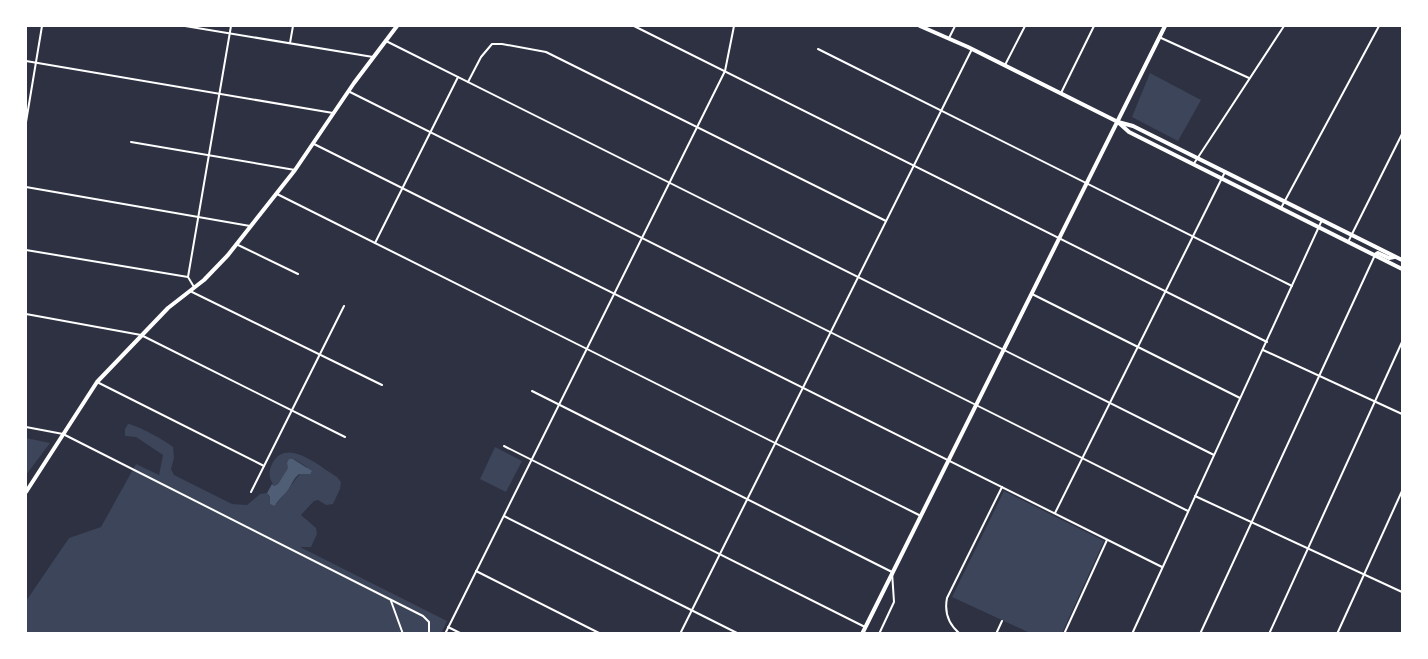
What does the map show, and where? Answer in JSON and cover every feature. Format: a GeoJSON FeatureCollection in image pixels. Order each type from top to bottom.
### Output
{"type":"FeatureCollection","features":[{"type":"Feature","properties":{"kind":"main road"},"geometry":{"type":"LineString","coordinates":[[26,492],[97,382],[168,308],[213,271],[236,244],[295,170],[333,113],[397,26]]}},
{"type":"Feature","properties":{"kind":"main road"},"geometry":{"type":"LineString","coordinates":[[920,26],[972,49],[1118,122],[1133,126],[1402,260]]}},
{"type":"Feature","properties":{"kind":"main road"},"geometry":{"type":"LineString","coordinates":[[862,633],[1165,26]]}},
{"type":"Feature","properties":{"kind":"main road"},"geometry":{"type":"LineString","coordinates":[[1118,122],[1129,132],[1402,269]]}},
{"type":"Feature","properties":{"kind":"main road"},"geometry":{"type":"LineString","coordinates":[[1375,255],[1378,253],[1389,258],[1395,256]]}},
{"type":"Feature","properties":{"kind":"street"},"geometry":{"type":"LineString","coordinates":[[26,122],[42,26]]}},
{"type":"Feature","properties":{"kind":"street"},"geometry":{"type":"LineString","coordinates":[[185,26],[374,57]]}},
{"type":"Feature","properties":{"kind":"street"},"geometry":{"type":"LineString","coordinates":[[231,26],[188,277],[192,289],[382,385]]}},
{"type":"Feature","properties":{"kind":"street"},"geometry":{"type":"LineString","coordinates":[[290,43],[294,26]]}},
{"type":"Feature","properties":{"kind":"street"},"geometry":{"type":"LineString","coordinates":[[634,26],[1266,342]]}},
{"type":"Feature","properties":{"kind":"street"},"geometry":{"type":"LineString","coordinates":[[445,633],[725,72],[734,26]]}},
{"type":"Feature","properties":{"kind":"street"},"geometry":{"type":"LineString","coordinates":[[949,38],[956,26]]}},
{"type":"Feature","properties":{"kind":"street"},"geometry":{"type":"LineString","coordinates":[[1005,65],[1025,26]]}},
{"type":"Feature","properties":{"kind":"street"},"geometry":{"type":"LineString","coordinates":[[1060,93],[1094,26]]}},
{"type":"Feature","properties":{"kind":"street"},"geometry":{"type":"LineString","coordinates":[[1193,165],[1282,26]]}},
{"type":"Feature","properties":{"kind":"street"},"geometry":{"type":"LineString","coordinates":[[1281,208],[1379,26]]}},
{"type":"Feature","properties":{"kind":"street"},"geometry":{"type":"LineString","coordinates":[[1159,37],[1249,78]]}},
{"type":"Feature","properties":{"kind":"street"},"geometry":{"type":"LineString","coordinates":[[386,41],[1214,454]]}},
{"type":"Feature","properties":{"kind":"street"},"geometry":{"type":"LineString","coordinates":[[468,82],[481,57],[492,44],[535,49],[554,55],[886,221]]}},
{"type":"Feature","properties":{"kind":"street"},"geometry":{"type":"LineString","coordinates":[[818,49],[1292,286]]}},
{"type":"Feature","properties":{"kind":"street"},"geometry":{"type":"LineString","coordinates":[[680,633],[972,49]]}},
{"type":"Feature","properties":{"kind":"street"},"geometry":{"type":"LineString","coordinates":[[26,62],[333,113]]}},
{"type":"Feature","properties":{"kind":"street"},"geometry":{"type":"LineString","coordinates":[[375,243],[458,77]]}},
{"type":"Feature","properties":{"kind":"street"},"geometry":{"type":"LineString","coordinates":[[348,92],[1188,511]]}},
{"type":"Feature","properties":{"kind":"street"},"geometry":{"type":"LineString","coordinates":[[1348,242],[1402,134]]}},
{"type":"Feature","properties":{"kind":"street"},"geometry":{"type":"LineString","coordinates":[[131,142],[295,170]]}},
{"type":"Feature","properties":{"kind":"street"},"geometry":{"type":"LineString","coordinates":[[313,144],[1162,567]]}},
{"type":"Feature","properties":{"kind":"street"},"geometry":{"type":"LineString","coordinates":[[1055,514],[1225,172]]}},
{"type":"Feature","properties":{"kind":"street"},"geometry":{"type":"LineString","coordinates":[[26,188],[250,226]]}},
{"type":"Feature","properties":{"kind":"street"},"geometry":{"type":"LineString","coordinates":[[277,194],[921,516]]}},
{"type":"Feature","properties":{"kind":"street"},"geometry":{"type":"LineString","coordinates":[[1132,633],[1322,220]]}},
{"type":"Feature","properties":{"kind":"street"},"geometry":{"type":"LineString","coordinates":[[236,244],[298,274]]}},
{"type":"Feature","properties":{"kind":"street"},"geometry":{"type":"LineString","coordinates":[[26,250],[188,277]]}},
{"type":"Feature","properties":{"kind":"street"},"geometry":{"type":"LineString","coordinates":[[1200,633],[1375,255]]}},
{"type":"Feature","properties":{"kind":"street"},"geometry":{"type":"LineString","coordinates":[[1032,294],[1240,398]]}},
{"type":"Feature","properties":{"kind":"street"},"geometry":{"type":"LineString","coordinates":[[251,492],[344,306]]}},
{"type":"Feature","properties":{"kind":"street"},"geometry":{"type":"LineString","coordinates":[[26,314],[141,335],[345,437]]}},
{"type":"Feature","properties":{"kind":"street"},"geometry":{"type":"LineString","coordinates":[[1269,633],[1402,342]]}},
{"type":"Feature","properties":{"kind":"street"},"geometry":{"type":"LineString","coordinates":[[1263,350],[1402,414]]}},
{"type":"Feature","properties":{"kind":"street"},"geometry":{"type":"LineString","coordinates":[[97,382],[264,466]]}},
{"type":"Feature","properties":{"kind":"street"},"geometry":{"type":"LineString","coordinates":[[532,391],[892,572],[894,602],[879,633]]}},
{"type":"Feature","properties":{"kind":"street"},"geometry":{"type":"LineString","coordinates":[[26,427],[63,434],[423,616],[429,622],[429,633]]}},
{"type":"Feature","properties":{"kind":"street"},"geometry":{"type":"LineString","coordinates":[[504,446],[865,627]]}},
{"type":"Feature","properties":{"kind":"street"},"geometry":{"type":"LineString","coordinates":[[960,633],[951,626],[946,610],[947,598],[1002,487]]}},
{"type":"Feature","properties":{"kind":"street"},"geometry":{"type":"LineString","coordinates":[[1337,633],[1402,491]]}},
{"type":"Feature","properties":{"kind":"street"},"geometry":{"type":"LineString","coordinates":[[1195,496],[1402,591]]}},
{"type":"Feature","properties":{"kind":"street"},"geometry":{"type":"LineString","coordinates":[[504,516],[739,633]]}},
{"type":"Feature","properties":{"kind":"street"},"geometry":{"type":"LineString","coordinates":[[1064,633],[1107,540]]}},
{"type":"Feature","properties":{"kind":"street"},"geometry":{"type":"LineString","coordinates":[[476,571],[601,633]]}},
{"type":"Feature","properties":{"kind":"street"},"geometry":{"type":"LineString","coordinates":[[391,601],[403,633]]}},
{"type":"Feature","properties":{"kind":"street"},"geometry":{"type":"LineString","coordinates":[[996,633],[1002,621]]}},
{"type":"Feature","properties":{"kind":"street"},"geometry":{"type":"LineString","coordinates":[[448,627],[462,633]]}},
{"type":"Feature","properties":{"kind":"shaded area"},"geometry":{"type":"Polygon","coordinates":[[[1150,73],[1201,100],[1178,141],[1132,117],[1150,73]]]}},
{"type":"Feature","properties":{"kind":"shaded area"},"geometry":{"type":"Polygon","coordinates":[[[128,424],[138,427],[173,447],[174,458],[171,469],[174,475],[232,504],[247,505],[260,494],[267,493],[275,506],[307,467],[294,459],[278,484],[274,486],[270,475],[272,464],[278,456],[286,453],[303,456],[337,477],[341,482],[340,489],[333,504],[326,505],[318,500],[314,501],[301,515],[316,528],[317,534],[311,547],[300,547],[447,621],[441,634],[26,634],[26,601],[69,538],[101,527],[136,464],[159,475],[163,455],[136,437],[125,436],[128,424]]]}},
{"type":"Feature","properties":{"kind":"shaded area"},"geometry":{"type":"Polygon","coordinates":[[[26,438],[50,443],[26,475],[26,438]]]}},
{"type":"Feature","properties":{"kind":"shaded area"},"geometry":{"type":"Polygon","coordinates":[[[495,447],[522,461],[506,492],[480,479],[495,447]]]}},
{"type":"Feature","properties":{"kind":"shaded area"},"geometry":{"type":"Polygon","coordinates":[[[289,459],[293,459],[312,471],[310,474],[299,474],[275,506],[270,504],[270,497],[267,493],[272,484],[274,486],[278,484],[288,468],[289,459]]]}},
{"type":"Feature","properties":{"kind":"shaded area"},"geometry":{"type":"Polygon","coordinates":[[[1004,491],[1104,541],[1062,633],[1030,633],[952,597],[1004,491]]]}}]}
